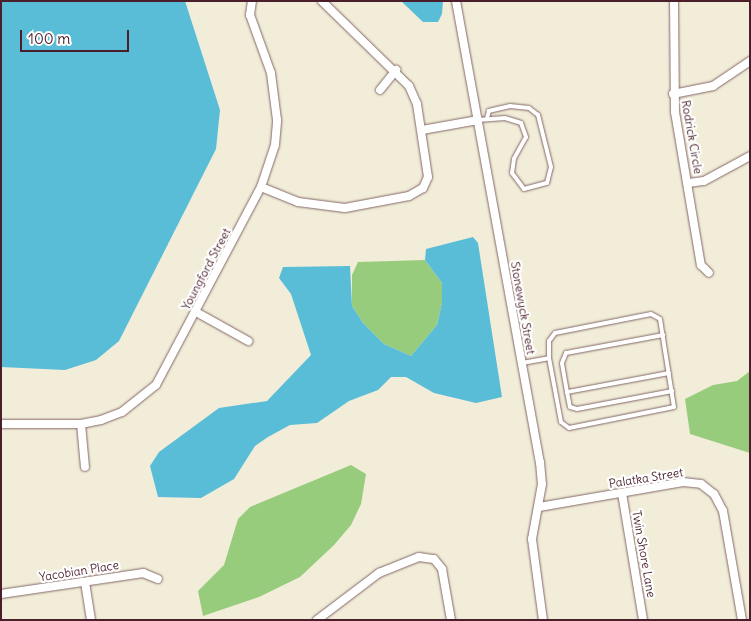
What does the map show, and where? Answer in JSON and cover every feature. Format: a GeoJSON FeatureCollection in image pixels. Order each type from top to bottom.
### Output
{"type":"FeatureCollection","features":[{"type":"Feature","properties":{"kind":"street","name":"Youngford Street"},"geometry":{"type":"LineString","coordinates":[[1,424],[81,424],[122,412],[156,385],[261,187],[277,120],[271,73],[250,15],[252,1]]}},
{"type":"Feature","properties":{"kind":"street"},"geometry":{"type":"LineString","coordinates":[[261,187],[298,202],[345,208],[409,196],[423,188],[428,177],[417,104],[396,70],[322,1]]}},
{"type":"Feature","properties":{"kind":"street","name":"Stonewyck Street"},"geometry":{"type":"LineString","coordinates":[[456,1],[540,462],[539,508],[532,553],[544,620]]}},
{"type":"Feature","properties":{"kind":"street","name":"Rodrick Circle"},"geometry":{"type":"LineString","coordinates":[[674,1],[673,94],[701,264],[709,273]]}},
{"type":"Feature","properties":{"kind":"street"},"geometry":{"type":"LineString","coordinates":[[673,94],[713,86],[750,61]]}},
{"type":"Feature","properties":{"kind":"street"},"geometry":{"type":"LineString","coordinates":[[380,90],[396,70]]}},
{"type":"Feature","properties":{"kind":"street"},"geometry":{"type":"LineString","coordinates":[[422,130],[478,120]]}},
{"type":"Feature","properties":{"kind":"street"},"geometry":{"type":"LineString","coordinates":[[689,183],[704,181],[750,156]]}},
{"type":"Feature","properties":{"kind":"street"},"geometry":{"type":"LineString","coordinates":[[196,312],[248,341]]}},
{"type":"Feature","properties":{"kind":"street"},"geometry":{"type":"LineString","coordinates":[[81,424],[85,466]]}},
{"type":"Feature","properties":{"kind":"street","name":"Palatka Street"},"geometry":{"type":"LineString","coordinates":[[539,508],[683,482],[701,484],[714,494],[723,511],[742,620]]}},
{"type":"Feature","properties":{"kind":"street","name":"Twin Shore Lane"},"geometry":{"type":"LineString","coordinates":[[622,493],[643,620]]}},
{"type":"Feature","properties":{"kind":"street"},"geometry":{"type":"LineString","coordinates":[[317,620],[379,573],[418,557],[434,559],[442,569],[451,620]]}},
{"type":"Feature","properties":{"kind":"street","name":"Yacobian Place"},"geometry":{"type":"LineString","coordinates":[[1,594],[143,573],[158,579]]}},
{"type":"Feature","properties":{"kind":"street"},"geometry":{"type":"LineString","coordinates":[[85,582],[91,620]]}},
{"type":"Feature","properties":{"kind":"lane"},"geometry":{"type":"LineString","coordinates":[[478,120],[487,118],[522,123],[526,137],[511,166],[515,179],[524,188],[547,183],[551,173],[538,115],[529,108],[510,106],[489,111],[487,118]]}},
{"type":"Feature","properties":{"kind":"lane"},"geometry":{"type":"LineString","coordinates":[[651,314],[660,318],[674,407],[569,428],[561,422],[549,358],[549,341],[556,333],[651,314]]}},
{"type":"Feature","properties":{"kind":"lane"},"geometry":{"type":"LineString","coordinates":[[663,335],[566,353],[562,363],[570,406],[577,409],[672,391]]}},
{"type":"Feature","properties":{"kind":"lane"},"geometry":{"type":"LineString","coordinates":[[522,363],[549,358]]}},
{"type":"Feature","properties":{"kind":"lane"},"geometry":{"type":"LineString","coordinates":[[567,392],[669,373]]}},
{"type":"Feature","properties":{"kind":"green space"},"geometry":{"type":"Polygon","coordinates":[[[425,260],[442,283],[442,303],[437,325],[411,356],[384,344],[363,323],[352,306],[352,275],[358,262],[425,260]]]}},
{"type":"Feature","properties":{"kind":"green space"},"geometry":{"type":"Polygon","coordinates":[[[750,371],[750,453],[690,434],[685,399],[713,385],[737,381],[750,371]]]}},
{"type":"Feature","properties":{"kind":"green space"},"geometry":{"type":"Polygon","coordinates":[[[351,465],[366,474],[361,504],[351,525],[334,545],[300,577],[259,597],[203,616],[198,591],[224,565],[238,519],[250,507],[351,465]]]}},
{"type":"Feature","properties":{"kind":"water"},"geometry":{"type":"Polygon","coordinates":[[[1,1],[185,1],[220,110],[216,149],[119,341],[96,360],[65,370],[1,367],[1,1]]]}},
{"type":"Feature","properties":{"kind":"water"},"geometry":{"type":"Polygon","coordinates":[[[401,1],[443,1],[442,14],[438,22],[423,22],[401,1]]]}},
{"type":"Feature","properties":{"kind":"water"},"geometry":{"type":"Polygon","coordinates":[[[473,237],[478,243],[502,397],[476,403],[434,393],[406,377],[391,377],[378,390],[349,401],[317,423],[290,425],[268,437],[255,446],[234,479],[201,498],[158,497],[150,466],[159,452],[219,408],[267,401],[311,355],[291,294],[279,278],[283,267],[350,266],[352,306],[363,323],[384,344],[411,356],[437,325],[442,303],[442,283],[425,260],[426,249],[473,237]]]}}]}
